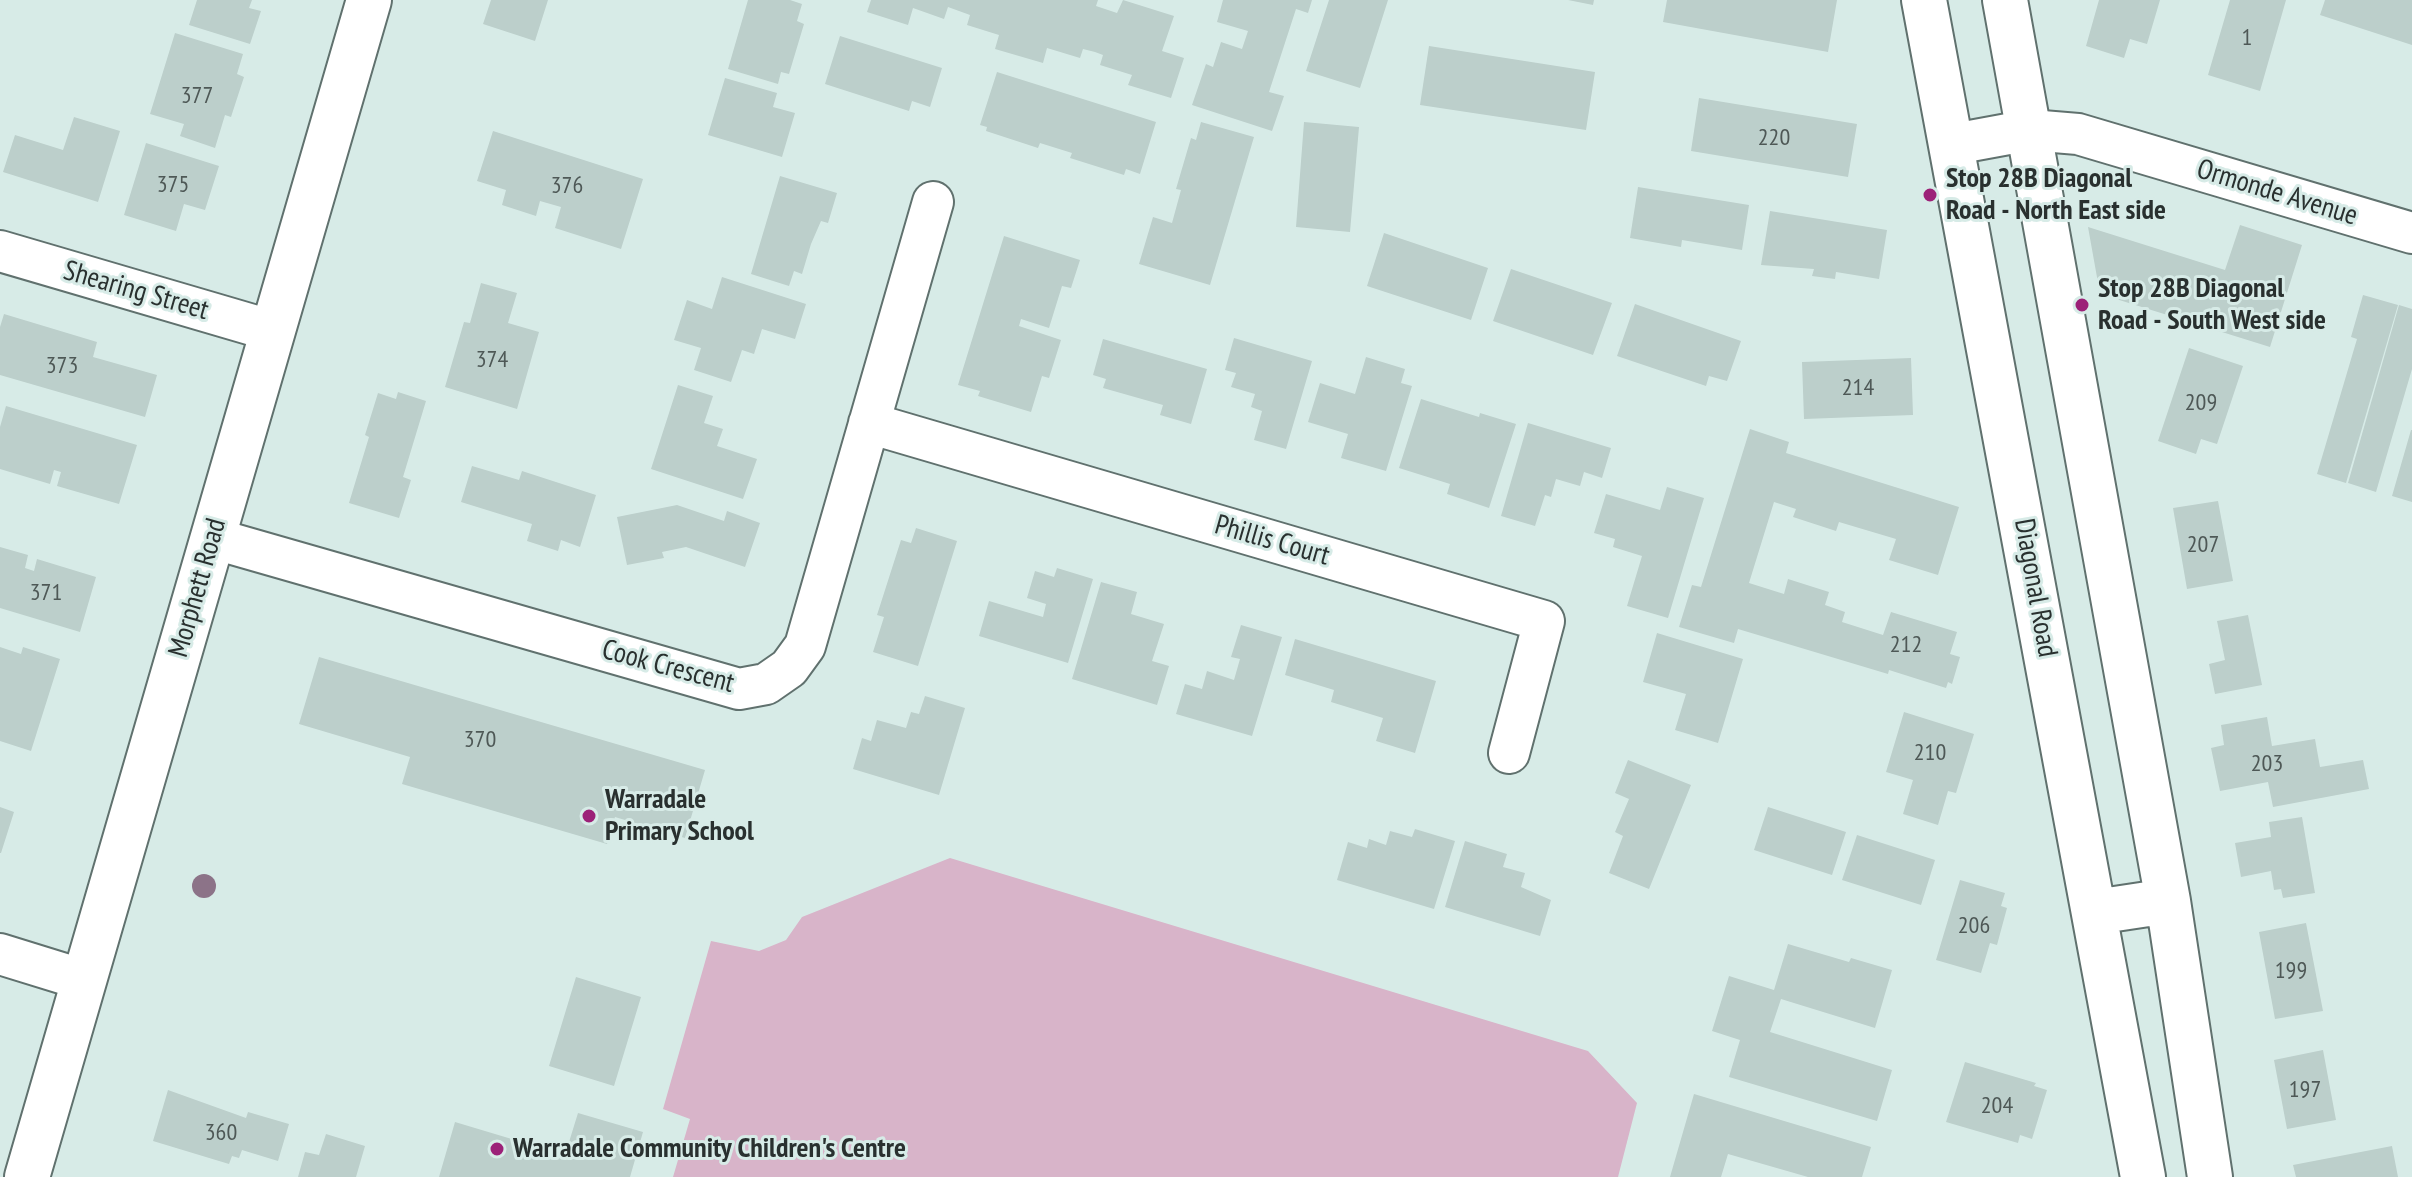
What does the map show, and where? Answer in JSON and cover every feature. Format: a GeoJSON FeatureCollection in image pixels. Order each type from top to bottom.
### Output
{"type":"FeatureCollection","features":[{"type":"Feature","properties":{"kind":"main road","name":"Morphett Road"},"geometry":{"type":"LineString","coordinates":[[27,1177],[369,0]]}},
{"type":"Feature","properties":{"kind":"main road","name":"Diagonal Road"},"geometry":{"type":"LineString","coordinates":[[1924,0],[1954,144],[2143,1177]]}},
{"type":"Feature","properties":{"kind":"main road"},"geometry":{"type":"LineString","coordinates":[[2005,0],[2168,901],[2210,1177]]}},
{"type":"Feature","properties":{"kind":"main road"},"geometry":{"type":"LineString","coordinates":[[2095,912],[2168,901]]}},
{"type":"Feature","properties":{"kind":"street","name":"Ormonde Avenue"},"geometry":{"type":"LineString","coordinates":[[1954,144],[2030,130],[2078,134],[2412,233]]}},
{"type":"Feature","properties":{"kind":"street","name":"Cook Crescent"},"geometry":{"type":"LineString","coordinates":[[212,538],[739,689],[766,684],[789,668],[805,646],[933,202]]}},
{"type":"Feature","properties":{"kind":"street","name":"Shearing Street"},"geometry":{"type":"LineString","coordinates":[[0,251],[273,331]]}},
{"type":"Feature","properties":{"kind":"street","name":"Phillis Court"},"geometry":{"type":"LineString","coordinates":[[869,423],[1544,621],[1509,753]]}},
{"type":"Feature","properties":{"kind":"street"},"geometry":{"type":"LineString","coordinates":[[0,954],[84,980]]}},
{"type":"Feature","properties":{"kind":"shaded area"},"geometry":{"type":"Polygon","coordinates":[[[950,858],[1588,1051],[1637,1103],[1618,1177],[673,1177],[690,1119],[663,1109],[711,941],[759,951],[786,940],[802,917],[950,858]]]}},
{"type":"Feature","properties":{"kind":"building"},"geometry":{"type":"Polygon","coordinates":[[[197,0],[252,0],[249,8],[261,11],[250,44],[189,25],[197,0]]]}},
{"type":"Feature","properties":{"kind":"building"},"geometry":{"type":"Polygon","coordinates":[[[491,0],[548,0],[535,41],[483,24],[491,0]]]}},
{"type":"Feature","properties":{"kind":"building"},"geometry":{"type":"Polygon","coordinates":[[[748,0],[790,0],[802,4],[797,21],[804,24],[789,74],[781,72],[778,84],[728,69],[748,0]]]}},
{"type":"Feature","properties":{"kind":"building"},"geometry":{"type":"Polygon","coordinates":[[[871,0],[1098,0],[1096,6],[1117,13],[1123,0],[1174,16],[1162,51],[1184,58],[1171,98],[1128,85],[1132,75],[1100,65],[1103,55],[1095,52],[1083,49],[1080,58],[1047,48],[1043,63],[995,49],[999,35],[967,25],[970,15],[948,7],[944,19],[913,8],[908,25],[867,12],[871,0]]]}},
{"type":"Feature","properties":{"kind":"building"},"geometry":{"type":"Polygon","coordinates":[[[1223,0],[1312,0],[1308,13],[1296,9],[1269,92],[1284,96],[1272,131],[1192,105],[1206,64],[1213,67],[1221,42],[1242,49],[1248,31],[1217,22],[1223,0]]]}},
{"type":"Feature","properties":{"kind":"building"},"geometry":{"type":"Polygon","coordinates":[[[1329,0],[1388,0],[1360,88],[1306,71],[1329,0]]]}},
{"type":"Feature","properties":{"kind":"building"},"geometry":{"type":"Polygon","coordinates":[[[1568,0],[1594,0],[1593,5],[1568,0]]]}},
{"type":"Feature","properties":{"kind":"building"},"geometry":{"type":"Polygon","coordinates":[[[1667,0],[1837,0],[1828,52],[1663,22],[1667,0]]]}},
{"type":"Feature","properties":{"kind":"building"},"geometry":{"type":"Polygon","coordinates":[[[2099,0],[2160,0],[2147,44],[2130,39],[2124,58],[2086,46],[2099,0]]]}},
{"type":"Feature","properties":{"kind":"building"},"geometry":{"type":"Polygon","coordinates":[[[2230,0],[2286,0],[2260,91],[2208,75],[2230,0]]]}},
{"type":"Feature","properties":{"kind":"building"},"geometry":{"type":"Polygon","coordinates":[[[2325,0],[2412,0],[2412,45],[2320,15],[2325,0]]]}},
{"type":"Feature","properties":{"kind":"building"},"geometry":{"type":"Polygon","coordinates":[[[175,33],[243,54],[237,74],[244,77],[231,117],[225,115],[215,148],[180,136],[184,124],[150,114],[175,33]]]}},
{"type":"Feature","properties":{"kind":"building"},"geometry":{"type":"Polygon","coordinates":[[[840,36],[942,68],[930,107],[912,101],[909,111],[825,84],[840,36]]]}},
{"type":"Feature","properties":{"kind":"building"},"geometry":{"type":"Polygon","coordinates":[[[1429,46],[1595,72],[1586,130],[1420,105],[1429,46]]]}},
{"type":"Feature","properties":{"kind":"building"},"geometry":{"type":"Polygon","coordinates":[[[997,72],[1156,122],[1140,174],[1126,169],[1124,175],[1070,158],[1072,153],[1040,143],[1038,148],[986,131],[987,127],[980,125],[997,72]]]}},
{"type":"Feature","properties":{"kind":"building"},"geometry":{"type":"Polygon","coordinates":[[[725,78],[777,93],[773,107],[795,113],[782,157],[708,135],[725,78]]]}},
{"type":"Feature","properties":{"kind":"building"},"geometry":{"type":"Polygon","coordinates":[[[1699,98],[1857,124],[1848,177],[1691,151],[1699,98]]]}},
{"type":"Feature","properties":{"kind":"building"},"geometry":{"type":"Polygon","coordinates":[[[74,117],[120,131],[98,202],[3,172],[15,135],[63,150],[74,117]]]}},
{"type":"Feature","properties":{"kind":"building"},"geometry":{"type":"Polygon","coordinates":[[[1201,122],[1254,137],[1210,285],[1139,264],[1153,217],[1172,223],[1181,190],[1176,189],[1191,138],[1196,140],[1201,122]]]}},
{"type":"Feature","properties":{"kind":"building"},"geometry":{"type":"Polygon","coordinates":[[[1304,122],[1359,127],[1350,232],[1296,227],[1304,122]]]}},
{"type":"Feature","properties":{"kind":"building"},"geometry":{"type":"Polygon","coordinates":[[[493,131],[643,179],[621,249],[555,228],[561,207],[540,201],[536,216],[502,205],[506,190],[477,181],[493,131]]]}},
{"type":"Feature","properties":{"kind":"building"},"geometry":{"type":"Polygon","coordinates":[[[146,143],[219,166],[205,210],[184,204],[176,231],[124,215],[146,143]]]}},
{"type":"Feature","properties":{"kind":"building"},"geometry":{"type":"Polygon","coordinates":[[[780,176],[837,193],[828,223],[821,221],[811,244],[802,274],[794,271],[789,286],[751,274],[780,176]]]}},
{"type":"Feature","properties":{"kind":"building"},"geometry":{"type":"Polygon","coordinates":[[[1638,187],[1749,205],[1742,250],[1682,240],[1681,247],[1630,238],[1638,187]]]}},
{"type":"Feature","properties":{"kind":"building"},"geometry":{"type":"Polygon","coordinates":[[[1770,211],[1887,230],[1879,279],[1836,272],[1835,279],[1812,276],[1814,269],[1761,265],[1770,211]]]}},
{"type":"Feature","properties":{"kind":"building"},"geometry":{"type":"Polygon","coordinates":[[[2240,225],[2302,245],[2270,347],[2100,294],[2088,227],[2225,270],[2240,225]]]}},
{"type":"Feature","properties":{"kind":"building"},"geometry":{"type":"Polygon","coordinates":[[[1384,233],[1488,268],[1471,320],[1367,286],[1384,233]]]}},
{"type":"Feature","properties":{"kind":"building"},"geometry":{"type":"Polygon","coordinates":[[[1004,236],[1080,260],[1071,288],[1062,286],[1049,328],[1021,319],[1019,326],[1061,340],[1049,378],[1042,376],[1031,412],[978,396],[980,391],[958,385],[1004,236]]]}},
{"type":"Feature","properties":{"kind":"building"},"geometry":{"type":"Polygon","coordinates":[[[1511,269],[1612,303],[1593,355],[1493,321],[1511,269]]]}},
{"type":"Feature","properties":{"kind":"building"},"geometry":{"type":"Polygon","coordinates":[[[722,277],[806,304],[795,339],[762,329],[754,354],[742,350],[731,382],[694,370],[701,348],[674,340],[687,300],[712,309],[722,277]]]}},
{"type":"Feature","properties":{"kind":"building"},"geometry":{"type":"Polygon","coordinates":[[[481,283],[517,293],[508,323],[539,332],[517,409],[445,387],[464,322],[470,323],[481,283]]]}},
{"type":"Feature","properties":{"kind":"building"},"geometry":{"type":"Polygon","coordinates":[[[2363,295],[2398,305],[2346,483],[2317,474],[2357,339],[2351,337],[2363,295]]]}},
{"type":"Feature","properties":{"kind":"building"},"geometry":{"type":"Polygon","coordinates":[[[1635,304],[1741,341],[1727,381],[1709,376],[1706,386],[1617,356],[1635,304]]]}},
{"type":"Feature","properties":{"kind":"building"},"geometry":{"type":"Polygon","coordinates":[[[2399,305],[2412,309],[2412,369],[2376,492],[2348,483],[2399,305]]]}},
{"type":"Feature","properties":{"kind":"building"},"geometry":{"type":"Polygon","coordinates":[[[4,314],[97,342],[93,357],[157,375],[145,417],[0,375],[0,327],[4,314]]]}},
{"type":"Feature","properties":{"kind":"building"},"geometry":{"type":"Polygon","coordinates":[[[1234,338],[1312,361],[1286,449],[1254,440],[1262,411],[1251,407],[1255,394],[1231,387],[1236,373],[1225,370],[1234,338]]]}},
{"type":"Feature","properties":{"kind":"building"},"geometry":{"type":"Polygon","coordinates":[[[1103,339],[1207,369],[1191,424],[1160,415],[1163,405],[1103,388],[1106,379],[1093,375],[1103,339]]]}},
{"type":"Feature","properties":{"kind":"building"},"geometry":{"type":"Polygon","coordinates":[[[2189,348],[2243,366],[2217,444],[2201,439],[2196,454],[2158,441],[2189,348]]]}},
{"type":"Feature","properties":{"kind":"building"},"geometry":{"type":"Polygon","coordinates":[[[1366,357],[1405,369],[1401,383],[1412,386],[1386,471],[1341,458],[1348,434],[1308,422],[1320,383],[1355,394],[1366,357]]]}},
{"type":"Feature","properties":{"kind":"building"},"geometry":{"type":"Polygon","coordinates":[[[1911,358],[1913,415],[1804,419],[1802,362],[1911,358]]]}},
{"type":"Feature","properties":{"kind":"building"},"geometry":{"type":"Polygon","coordinates":[[[678,385],[713,396],[704,423],[723,429],[717,446],[757,459],[743,499],[651,469],[678,385]]]}},
{"type":"Feature","properties":{"kind":"building"},"geometry":{"type":"Polygon","coordinates":[[[398,392],[426,401],[403,477],[411,480],[399,518],[349,503],[369,437],[365,435],[378,393],[396,399],[398,392]]]}},
{"type":"Feature","properties":{"kind":"building"},"geometry":{"type":"Polygon","coordinates":[[[1421,399],[1479,417],[1480,413],[1516,424],[1489,508],[1447,494],[1450,484],[1399,468],[1421,399]]]}},
{"type":"Feature","properties":{"kind":"building"},"geometry":{"type":"Polygon","coordinates":[[[6,406],[137,445],[119,504],[57,486],[61,472],[54,470],[50,484],[0,469],[0,427],[6,406]]]}},
{"type":"Feature","properties":{"kind":"building"},"geometry":{"type":"Polygon","coordinates":[[[1528,423],[1611,448],[1602,478],[1584,472],[1580,486],[1556,479],[1551,497],[1545,495],[1535,526],[1501,516],[1528,423]]]}},
{"type":"Feature","properties":{"kind":"building"},"geometry":{"type":"Polygon","coordinates":[[[1750,429],[1789,442],[1786,453],[1959,507],[1938,575],[1889,560],[1896,539],[1839,522],[1836,531],[1793,517],[1796,509],[1774,502],[1749,583],[1784,594],[1788,579],[1829,592],[1825,605],[1845,612],[1842,622],[1883,635],[1891,612],[1957,632],[1950,654],[1960,657],[1952,684],[1948,682],[1946,688],[1889,670],[1888,674],[1738,629],[1734,643],[1679,627],[1692,585],[1701,587],[1750,429]]]}},
{"type":"Feature","properties":{"kind":"building"},"geometry":{"type":"Polygon","coordinates":[[[2412,430],[2412,502],[2392,496],[2412,430]]]}},
{"type":"Feature","properties":{"kind":"building"},"geometry":{"type":"Polygon","coordinates":[[[472,466],[519,480],[522,471],[596,495],[580,547],[561,540],[558,551],[527,541],[532,524],[461,502],[472,466]]]}},
{"type":"Feature","properties":{"kind":"building"},"geometry":{"type":"Polygon","coordinates":[[[1667,487],[1704,498],[1668,618],[1627,606],[1642,556],[1613,547],[1615,539],[1594,533],[1606,494],[1660,510],[1667,487]]]}},
{"type":"Feature","properties":{"kind":"building"},"geometry":{"type":"Polygon","coordinates":[[[2218,501],[2233,581],[2187,589],[2173,508],[2218,501]]]}},
{"type":"Feature","properties":{"kind":"building"},"geometry":{"type":"Polygon","coordinates":[[[677,505],[724,521],[727,511],[760,523],[745,567],[686,547],[662,552],[664,558],[627,565],[617,517],[677,505]]]}},
{"type":"Feature","properties":{"kind":"building"},"geometry":{"type":"Polygon","coordinates":[[[916,528],[957,541],[918,666],[873,652],[884,617],[877,615],[901,540],[911,543],[916,528]]]}},
{"type":"Feature","properties":{"kind":"building"},"geometry":{"type":"Polygon","coordinates":[[[0,547],[28,555],[25,568],[34,571],[37,559],[96,577],[80,632],[0,608],[0,547]]]}},
{"type":"Feature","properties":{"kind":"building"},"geometry":{"type":"Polygon","coordinates":[[[1057,568],[1093,579],[1068,663],[979,636],[989,601],[1043,617],[1046,604],[1027,598],[1035,571],[1054,577],[1057,568]]]}},
{"type":"Feature","properties":{"kind":"building"},"geometry":{"type":"Polygon","coordinates":[[[1101,582],[1137,592],[1131,614],[1164,624],[1152,661],[1169,666],[1157,705],[1072,679],[1101,582]]]}},
{"type":"Feature","properties":{"kind":"building"},"geometry":{"type":"Polygon","coordinates":[[[2248,615],[2262,685],[2215,694],[2209,664],[2225,660],[2217,621],[2248,615]]]}},
{"type":"Feature","properties":{"kind":"building"},"geometry":{"type":"Polygon","coordinates":[[[1241,625],[1282,637],[1252,736],[1176,714],[1185,684],[1202,689],[1207,671],[1234,680],[1240,659],[1231,657],[1241,625]]]}},
{"type":"Feature","properties":{"kind":"building"},"geometry":{"type":"Polygon","coordinates":[[[1657,633],[1743,659],[1718,743],[1675,730],[1686,694],[1643,682],[1657,633]]]}},
{"type":"Feature","properties":{"kind":"building"},"geometry":{"type":"Polygon","coordinates":[[[1295,639],[1436,681],[1415,753],[1376,741],[1383,718],[1331,702],[1334,690],[1285,675],[1295,639]]]}},
{"type":"Feature","properties":{"kind":"building"},"geometry":{"type":"Polygon","coordinates":[[[0,647],[21,654],[23,647],[60,659],[31,751],[0,741],[0,647]]]}},
{"type":"Feature","properties":{"kind":"building"},"geometry":{"type":"Polygon","coordinates":[[[319,657],[705,770],[685,838],[615,817],[607,844],[402,784],[410,757],[299,724],[319,657]]]}},
{"type":"Feature","properties":{"kind":"building"},"geometry":{"type":"Polygon","coordinates":[[[925,696],[965,708],[939,795],[853,769],[862,738],[871,741],[877,720],[906,728],[911,712],[919,714],[925,696]]]}},
{"type":"Feature","properties":{"kind":"building"},"geometry":{"type":"Polygon","coordinates":[[[1904,712],[1974,734],[1956,793],[1948,791],[1938,825],[1903,814],[1913,780],[1886,772],[1904,712]]]}},
{"type":"Feature","properties":{"kind":"building"},"geometry":{"type":"Polygon","coordinates":[[[2267,717],[2272,746],[2315,739],[2320,767],[2363,760],[2369,789],[2273,807],[2268,782],[2220,791],[2211,748],[2224,745],[2221,725],[2267,717]]]}},
{"type":"Feature","properties":{"kind":"building"},"geometry":{"type":"Polygon","coordinates":[[[1628,760],[1691,785],[1649,889],[1609,873],[1623,836],[1615,832],[1629,799],[1615,793],[1628,760]]]}},
{"type":"Feature","properties":{"kind":"building"},"geometry":{"type":"Polygon","coordinates":[[[0,807],[14,812],[1,853],[0,853],[0,807]]]}},
{"type":"Feature","properties":{"kind":"building"},"geometry":{"type":"Polygon","coordinates":[[[1768,807],[1846,832],[1832,875],[1754,850],[1768,807]]]}},
{"type":"Feature","properties":{"kind":"building"},"geometry":{"type":"Polygon","coordinates":[[[2302,817],[2315,893],[2283,898],[2281,889],[2274,890],[2271,871],[2241,877],[2235,843],[2271,837],[2269,822],[2302,817]]]}},
{"type":"Feature","properties":{"kind":"building"},"geometry":{"type":"Polygon","coordinates":[[[1415,829],[1455,841],[1434,909],[1337,880],[1348,842],[1367,848],[1369,839],[1386,845],[1390,831],[1412,837],[1415,829]]]}},
{"type":"Feature","properties":{"kind":"building"},"geometry":{"type":"Polygon","coordinates":[[[1857,835],[1935,860],[1921,905],[1842,880],[1857,835]]]}},
{"type":"Feature","properties":{"kind":"building"},"geometry":{"type":"Polygon","coordinates":[[[1465,841],[1507,854],[1503,867],[1525,873],[1521,887],[1551,900],[1540,936],[1445,907],[1465,841]]]}},
{"type":"Feature","properties":{"kind":"building"},"geometry":{"type":"Polygon","coordinates":[[[1960,880],[2005,893],[2001,906],[2007,908],[1997,945],[1990,943],[1981,973],[1936,960],[1960,880]]]}},
{"type":"Feature","properties":{"kind":"building"},"geometry":{"type":"Polygon","coordinates":[[[2306,923],[2323,1011],[2275,1019],[2259,932],[2306,923]]]}},
{"type":"Feature","properties":{"kind":"building"},"geometry":{"type":"Polygon","coordinates":[[[1788,944],[1849,962],[1851,958],[1892,970],[1875,1028],[1781,999],[1770,1032],[1892,1070],[1877,1121],[1729,1077],[1740,1040],[1712,1031],[1729,976],[1774,990],[1788,944]]]}},
{"type":"Feature","properties":{"kind":"building"},"geometry":{"type":"Polygon","coordinates":[[[576,977],[641,997],[614,1086],[549,1066],[576,977]]]}},
{"type":"Feature","properties":{"kind":"building"},"geometry":{"type":"Polygon","coordinates":[[[2323,1050],[2336,1120],[2287,1129],[2274,1060],[2323,1050]]]}},
{"type":"Feature","properties":{"kind":"building"},"geometry":{"type":"Polygon","coordinates":[[[1965,1062],[2036,1083],[2034,1086],[2047,1090],[2032,1139],[2020,1135],[2018,1143],[1946,1122],[1965,1062]]]}},
{"type":"Feature","properties":{"kind":"building"},"geometry":{"type":"Polygon","coordinates":[[[168,1090],[246,1118],[248,1112],[289,1124],[278,1161],[242,1150],[239,1158],[232,1156],[229,1164],[153,1141],[168,1090]]]}},
{"type":"Feature","properties":{"kind":"building"},"geometry":{"type":"Polygon","coordinates":[[[1694,1094],[1871,1147],[1862,1177],[1808,1177],[1728,1154],[1721,1177],[1670,1177],[1694,1094]]]}},
{"type":"Feature","properties":{"kind":"building","name":"Warradale Community Children's Centre"},"geometry":{"type":"Polygon","coordinates":[[[578,1113],[643,1132],[630,1177],[439,1177],[455,1122],[565,1155],[578,1113]]]}},
{"type":"Feature","properties":{"kind":"building"},"geometry":{"type":"Polygon","coordinates":[[[326,1134],[365,1146],[356,1177],[298,1177],[305,1152],[319,1155],[326,1134]]]}},
{"type":"Feature","properties":{"kind":"building"},"geometry":{"type":"Polygon","coordinates":[[[2392,1146],[2398,1177],[2296,1177],[2293,1165],[2392,1146]]]}},
{"type":"Feature","properties":{"kind":"place","name":"Stop 28B Diagonal Road - North East side"},"geometry":{"type":"Point","coordinates":[1930,195]}},
{"type":"Feature","properties":{"kind":"place","name":"Stop 28B Diagonal Road - South West side"},"geometry":{"type":"Point","coordinates":[2082,305]}},
{"type":"Feature","properties":{"kind":"place","name":"Warradale Primary School"},"geometry":{"type":"Point","coordinates":[589,816]}},
{"type":"Feature","properties":{"kind":"place","name":"Warradale Community Children's Centre"},"geometry":{"type":"Point","coordinates":[497,1149]}}]}
